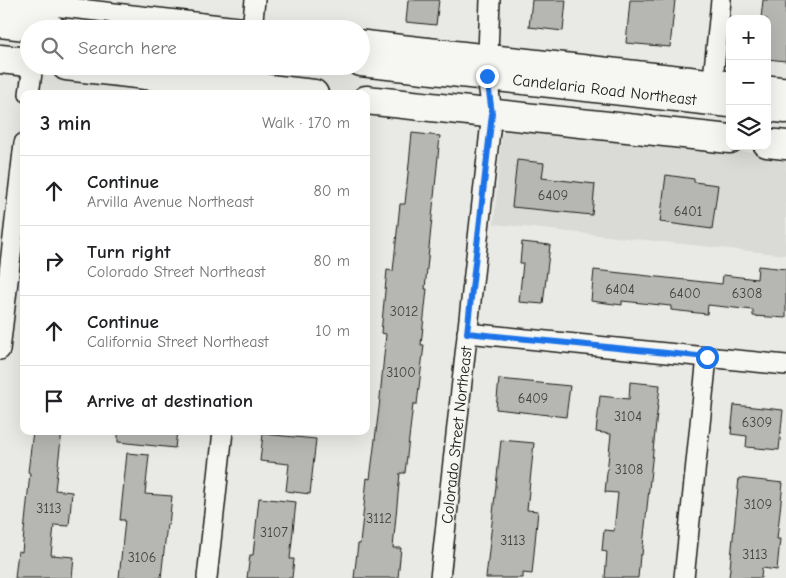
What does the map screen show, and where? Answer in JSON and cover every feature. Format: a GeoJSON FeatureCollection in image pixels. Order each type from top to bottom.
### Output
{"type":"FeatureCollection","features":[{"type":"Feature","properties":{"kind":"main road"},"geometry":{"type":"LineString","coordinates":[[0,23],[20,25]]}},
{"type":"Feature","properties":{"kind":"main road"},"geometry":{"type":"LineString","coordinates":[[0,59],[20,61]]}},
{"type":"Feature","properties":{"kind":"main road","name":"Candelaria Road Northeast"},"geometry":{"type":"LineString","coordinates":[[370,62],[487,65],[726,102]]}},
{"type":"Feature","properties":{"kind":"main road"},"geometry":{"type":"LineString","coordinates":[[168,75],[259,83],[294,90]]}},
{"type":"Feature","properties":{"kind":"main road"},"geometry":{"type":"LineString","coordinates":[[370,100],[726,139]]}},
{"type":"Feature","properties":{"kind":"main road"},"geometry":{"type":"LineString","coordinates":[[771,107],[786,109]]}},
{"type":"Feature","properties":{"kind":"main road"},"geometry":{"type":"LineString","coordinates":[[771,144],[786,146]]}},
{"type":"Feature","properties":{"kind":"street"},"geometry":{"type":"LineString","coordinates":[[0,0],[25,1],[185,20]]}},
{"type":"Feature","properties":{"kind":"street"},"geometry":{"type":"LineString","coordinates":[[253,20],[255,0]]}},
{"type":"Feature","properties":{"kind":"street","name":"Colorado Street Northeast"},"geometry":{"type":"LineString","coordinates":[[440,578],[492,114],[487,65],[490,0]]}},
{"type":"Feature","properties":{"kind":"street"},"geometry":{"type":"LineString","coordinates":[[370,42],[487,65],[721,80],[721,0]]}},
{"type":"Feature","properties":{"kind":"street"},"geometry":{"type":"LineString","coordinates":[[30,90],[32,75]]}},
{"type":"Feature","properties":{"kind":"street"},"geometry":{"type":"LineString","coordinates":[[771,85],[786,87]]}},
{"type":"Feature","properties":{"kind":"street"},"geometry":{"type":"LineString","coordinates":[[0,350],[20,178]]}},
{"type":"Feature","properties":{"kind":"street"},"geometry":{"type":"LineString","coordinates":[[467,333],[786,365]]}},
{"type":"Feature","properties":{"kind":"street"},"geometry":{"type":"LineString","coordinates":[[684,578],[707,357]]}},
{"type":"Feature","properties":{"kind":"street"},"geometry":{"type":"LineString","coordinates":[[206,578],[223,435]]}},
{"type":"Feature","properties":{"kind":"shaded area"},"geometry":{"type":"Polygon","coordinates":[[[516,125],[786,156],[786,255],[494,224],[501,141],[504,128],[516,125]]]}},
{"type":"Feature","properties":{"kind":"building"},"geometry":{"type":"Polygon","coordinates":[[[408,0],[439,0],[436,25],[406,22],[408,0]]]}},
{"type":"Feature","properties":{"kind":"building"},"geometry":{"type":"Polygon","coordinates":[[[532,0],[566,0],[563,31],[529,27],[532,0]]]}},
{"type":"Feature","properties":{"kind":"building"},"geometry":{"type":"Polygon","coordinates":[[[630,0],[675,0],[670,47],[626,43],[630,0]]]}},
{"type":"Feature","properties":{"kind":"building"},"geometry":{"type":"Polygon","coordinates":[[[763,0],[786,0],[786,61],[771,59],[771,15],[761,15],[763,0]]]}},
{"type":"Feature","properties":{"kind":"building"},"geometry":{"type":"Polygon","coordinates":[[[412,133],[440,136],[425,289],[427,289],[421,345],[424,345],[417,404],[413,404],[405,473],[400,473],[393,548],[401,548],[398,578],[354,578],[358,544],[360,544],[367,478],[370,479],[379,408],[386,334],[381,333],[387,270],[393,271],[400,204],[405,204],[412,133]]]}},
{"type":"Feature","properties":{"kind":"building"},"geometry":{"type":"Polygon","coordinates":[[[517,160],[544,163],[542,178],[595,184],[592,215],[512,207],[517,160]]]}},
{"type":"Feature","properties":{"kind":"building"},"geometry":{"type":"Polygon","coordinates":[[[666,175],[694,179],[694,182],[718,185],[712,229],[660,222],[666,175]]]}},
{"type":"Feature","properties":{"kind":"building"},"geometry":{"type":"Polygon","coordinates":[[[522,242],[550,245],[543,304],[519,302],[523,263],[520,263],[522,242]]]}},
{"type":"Feature","properties":{"kind":"building"},"geometry":{"type":"Polygon","coordinates":[[[758,266],[786,269],[786,318],[753,316],[753,310],[708,305],[707,314],[671,310],[671,306],[622,301],[622,305],[591,301],[594,270],[722,284],[723,275],[757,279],[758,266]]]}},
{"type":"Feature","properties":{"kind":"building"},"geometry":{"type":"Polygon","coordinates":[[[499,379],[570,386],[566,417],[496,409],[499,379]]]}},
{"type":"Feature","properties":{"kind":"building"},"geometry":{"type":"Polygon","coordinates":[[[630,382],[660,385],[642,555],[640,555],[638,578],[605,578],[607,552],[602,551],[604,530],[614,531],[618,493],[605,492],[611,434],[596,432],[600,396],[629,399],[630,382]]]}},
{"type":"Feature","properties":{"kind":"building"},"geometry":{"type":"Polygon","coordinates":[[[734,405],[783,410],[779,450],[746,447],[747,436],[731,434],[734,405]]]}},
{"type":"Feature","properties":{"kind":"building"},"geometry":{"type":"Polygon","coordinates":[[[33,435],[62,435],[55,490],[72,492],[69,526],[54,525],[51,555],[74,557],[72,578],[15,578],[18,551],[22,552],[30,473],[28,472],[33,435]]]}},
{"type":"Feature","properties":{"kind":"building"},"geometry":{"type":"Polygon","coordinates":[[[118,435],[177,435],[175,448],[118,442],[118,435]]]}},
{"type":"Feature","properties":{"kind":"building"},"geometry":{"type":"Polygon","coordinates":[[[263,435],[316,439],[310,494],[286,491],[289,464],[260,461],[263,435]]]}},
{"type":"Feature","properties":{"kind":"building"},"geometry":{"type":"Polygon","coordinates":[[[501,440],[534,443],[527,510],[538,511],[532,574],[523,573],[523,578],[486,578],[501,440]]]}},
{"type":"Feature","properties":{"kind":"building"},"geometry":{"type":"Polygon","coordinates":[[[127,453],[149,455],[145,494],[172,496],[161,578],[119,578],[125,520],[120,520],[127,453]]]}},
{"type":"Feature","properties":{"kind":"building"},"geometry":{"type":"Polygon","coordinates":[[[739,478],[783,483],[777,539],[780,539],[777,570],[762,568],[761,578],[729,578],[739,478]]]}},
{"type":"Feature","properties":{"kind":"building"},"geometry":{"type":"Polygon","coordinates":[[[259,498],[296,502],[290,559],[294,559],[292,578],[247,578],[250,555],[253,555],[259,498]]]}},
{"type":"Feature","properties":{"kind":"route"},"geometry":{"type":"LineString","coordinates":[[487,76],[492,114],[467,333],[707,357]]}}]}
